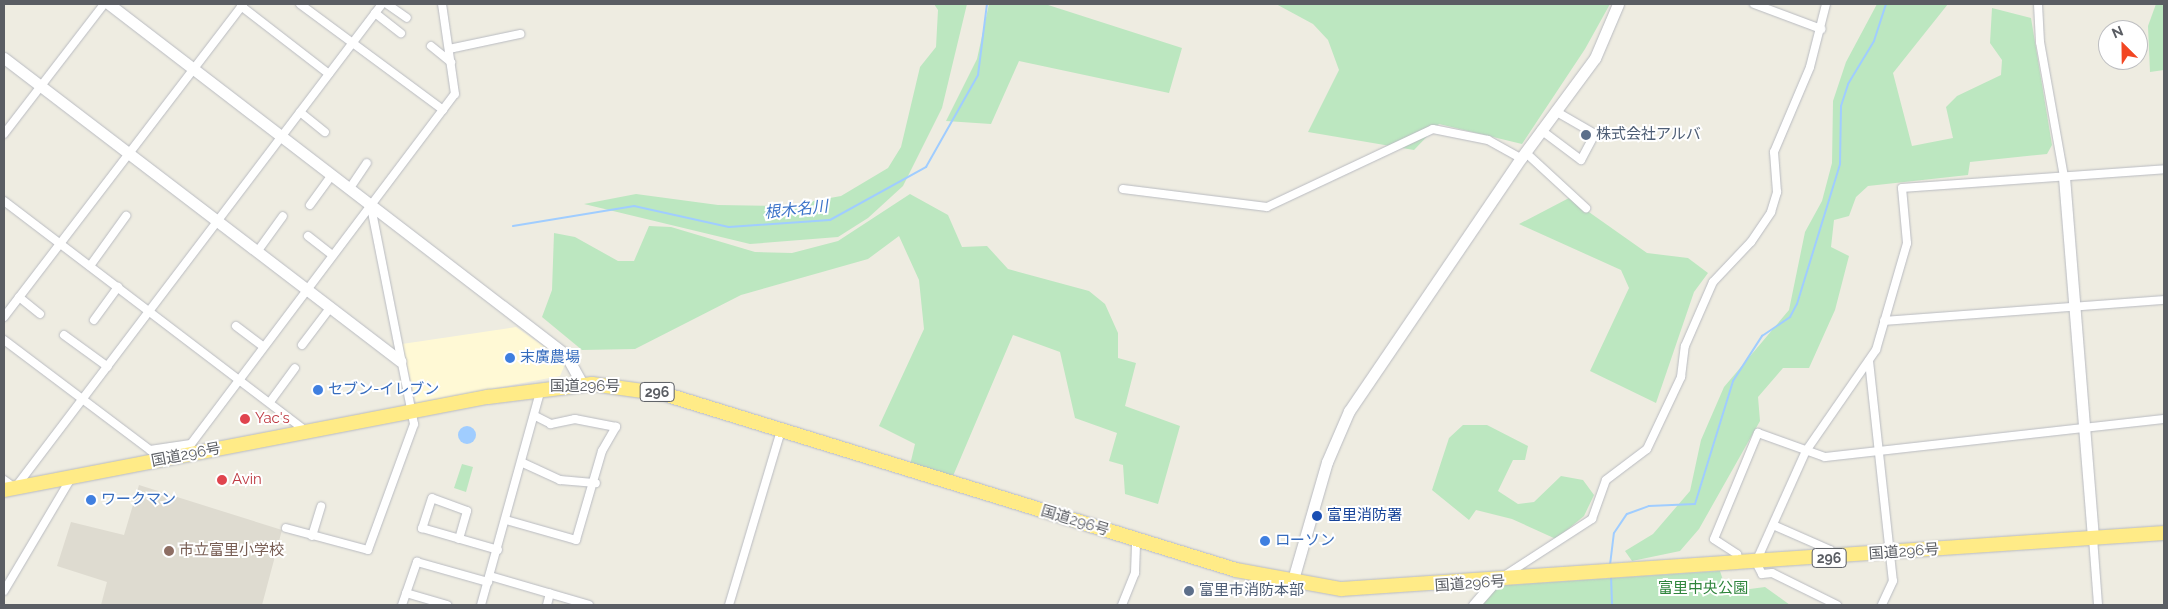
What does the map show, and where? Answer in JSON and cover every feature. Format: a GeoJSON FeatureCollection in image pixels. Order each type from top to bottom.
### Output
{"type":"FeatureCollection","features":[{"type":"Feature","properties":{"kind":"highway","name":"国道296号"},"geometry":{"type":"LineString","coordinates":[[7,486],[71,478],[178,452],[307,432],[541,388],[582,384],[664,394],[1136,540],[1292,582],[1368,590],[2164,533]]}},
{"type":"Feature","properties":{"kind":"street"},"geometry":{"type":"LineString","coordinates":[[4,134],[104,4]]}},
{"type":"Feature","properties":{"kind":"street"},"geometry":{"type":"LineString","coordinates":[[110,4],[281,137],[576,358],[584,372],[582,384]]}},
{"type":"Feature","properties":{"kind":"street"},"geometry":{"type":"LineString","coordinates":[[300,4],[443,110]]}},
{"type":"Feature","properties":{"kind":"street"},"geometry":{"type":"LineString","coordinates":[[7,486],[83,400],[216,221],[382,4]]}},
{"type":"Feature","properties":{"kind":"street"},"geometry":{"type":"LineString","coordinates":[[387,4],[407,18]]}},
{"type":"Feature","properties":{"kind":"street"},"geometry":{"type":"LineString","coordinates":[[4,340],[150,450],[178,452],[191,444],[238,379],[455,94],[442,4]]}},
{"type":"Feature","properties":{"kind":"street"},"geometry":{"type":"LineString","coordinates":[[1292,582],[1327,462],[1349,411],[1523,155],[1595,58],[1618,4]]}},
{"type":"Feature","properties":{"kind":"street"},"geometry":{"type":"LineString","coordinates":[[1754,4],[1821,29]]}},
{"type":"Feature","properties":{"kind":"street"},"geometry":{"type":"LineString","coordinates":[[1474,605],[1494,582],[1592,519],[1606,480],[1647,449],[1682,377],[1685,346],[1713,282],[1755,238],[1771,212],[1777,192],[1774,152],[1821,29],[1826,4]]}},
{"type":"Feature","properties":{"kind":"street"},"geometry":{"type":"LineString","coordinates":[[2038,4],[2040,42],[2064,177],[2076,305],[2098,605]]}},
{"type":"Feature","properties":{"kind":"street"},"geometry":{"type":"LineString","coordinates":[[4,317],[242,5],[329,74]]}},
{"type":"Feature","properties":{"kind":"street"},"geometry":{"type":"LineString","coordinates":[[375,13],[401,33]]}},
{"type":"Feature","properties":{"kind":"street"},"geometry":{"type":"LineString","coordinates":[[448,49],[520,34]]}},
{"type":"Feature","properties":{"kind":"street"},"geometry":{"type":"LineString","coordinates":[[431,46],[451,62]]}},
{"type":"Feature","properties":{"kind":"street"},"geometry":{"type":"LineString","coordinates":[[4,58],[400,361]]}},
{"type":"Feature","properties":{"kind":"street"},"geometry":{"type":"LineString","coordinates":[[1541,130],[1581,160],[1595,134],[1555,111]]}},
{"type":"Feature","properties":{"kind":"street"},"geometry":{"type":"LineString","coordinates":[[300,112],[325,132]]}},
{"type":"Feature","properties":{"kind":"street"},"geometry":{"type":"LineString","coordinates":[[1124,190],[1267,207],[1433,129],[1488,140],[1523,155],[1586,208]]}},
{"type":"Feature","properties":{"kind":"street"},"geometry":{"type":"LineString","coordinates":[[350,188],[367,163]]}},
{"type":"Feature","properties":{"kind":"street"},"geometry":{"type":"LineString","coordinates":[[1837,605],[1772,573],[1762,574],[1756,562],[1806,451],[1870,361],[1907,243],[1902,188],[2164,169]]}},
{"type":"Feature","properties":{"kind":"street"},"geometry":{"type":"LineString","coordinates":[[310,204],[332,175]]}},
{"type":"Feature","properties":{"kind":"street"},"geometry":{"type":"LineString","coordinates":[[4,201],[307,432]]}},
{"type":"Feature","properties":{"kind":"street"},"geometry":{"type":"LineString","coordinates":[[286,528],[368,550],[414,424],[400,361],[371,204]]}},
{"type":"Feature","properties":{"kind":"street"},"geometry":{"type":"LineString","coordinates":[[90,266],[126,216]]}},
{"type":"Feature","properties":{"kind":"street"},"geometry":{"type":"LineString","coordinates":[[257,252],[283,216]]}},
{"type":"Feature","properties":{"kind":"street"},"geometry":{"type":"LineString","coordinates":[[308,236],[332,255]]}},
{"type":"Feature","properties":{"kind":"street"},"geometry":{"type":"LineString","coordinates":[[94,320],[118,287]]}},
{"type":"Feature","properties":{"kind":"street"},"geometry":{"type":"LineString","coordinates":[[19,297],[40,314]]}},
{"type":"Feature","properties":{"kind":"street"},"geometry":{"type":"LineString","coordinates":[[1884,321],[2076,305],[2164,300]]}},
{"type":"Feature","properties":{"kind":"street"},"geometry":{"type":"LineString","coordinates":[[302,345],[330,308]]}},
{"type":"Feature","properties":{"kind":"street"},"geometry":{"type":"LineString","coordinates":[[236,326],[263,346]]}},
{"type":"Feature","properties":{"kind":"street"},"geometry":{"type":"LineString","coordinates":[[64,335],[108,367]]}},
{"type":"Feature","properties":{"kind":"street"},"geometry":{"type":"LineString","coordinates":[[1870,361],[1893,581],[1882,605]]}},
{"type":"Feature","properties":{"kind":"street"},"geometry":{"type":"LineString","coordinates":[[270,402],[295,368]]}},
{"type":"Feature","properties":{"kind":"street"},"geometry":{"type":"LineString","coordinates":[[481,605],[537,417],[541,388]]}},
{"type":"Feature","properties":{"kind":"street"},"geometry":{"type":"LineString","coordinates":[[506,520],[576,540],[596,483],[602,451],[616,427],[575,419],[551,424],[537,417]]}},
{"type":"Feature","properties":{"kind":"street"},"geometry":{"type":"LineString","coordinates":[[1740,564],[1737,554],[1714,539],[1758,433],[1825,457],[2164,419]]}},
{"type":"Feature","properties":{"kind":"street"},"geometry":{"type":"LineString","coordinates":[[729,605],[781,431]]}},
{"type":"Feature","properties":{"kind":"street"},"geometry":{"type":"LineString","coordinates":[[523,463],[560,480],[596,483]]}},
{"type":"Feature","properties":{"kind":"street"},"geometry":{"type":"LineString","coordinates":[[4,591],[71,478]]}},
{"type":"Feature","properties":{"kind":"street"},"geometry":{"type":"LineString","coordinates":[[459,539],[467,510],[432,498],[422,528],[459,539],[498,550]]}},
{"type":"Feature","properties":{"kind":"street"},"geometry":{"type":"LineString","coordinates":[[312,536],[321,506]]}},
{"type":"Feature","properties":{"kind":"street"},"geometry":{"type":"LineString","coordinates":[[1773,525],[1830,550],[1831,557]]}},
{"type":"Feature","properties":{"kind":"street"},"geometry":{"type":"LineString","coordinates":[[1122,605],[1135,573],[1136,540]]}},
{"type":"Feature","properties":{"kind":"street"},"geometry":{"type":"LineString","coordinates":[[402,605],[417,562],[589,605]]}},
{"type":"Feature","properties":{"kind":"street"},"geometry":{"type":"LineString","coordinates":[[406,593],[447,605]]}},
{"type":"Feature","properties":{"kind":"street"},"geometry":{"type":"LineString","coordinates":[[547,605],[550,594]]}},
{"type":"Feature","properties":{"kind":"shaded area"},"geometry":{"type":"Polygon","coordinates":[[[516,327],[566,362],[560,376],[416,403],[402,344],[516,327]]]}},
{"type":"Feature","properties":{"kind":"shaded area","name":"市立富里小学校"},"geometry":{"type":"Polygon","coordinates":[[[139,485],[282,530],[262,605],[101,605],[107,582],[57,566],[71,522],[124,535],[139,485]]]}},
{"type":"Feature","properties":{"kind":"green space"},"geometry":{"type":"Polygon","coordinates":[[[934,4],[967,4],[942,108],[903,186],[868,218],[838,237],[750,244],[584,204],[636,194],[718,205],[786,206],[841,196],[888,168],[901,147],[920,67],[936,47],[938,10],[934,4]]]}},
{"type":"Feature","properties":{"kind":"green space"},"geometry":{"type":"Polygon","coordinates":[[[989,4],[1045,4],[1182,48],[1169,93],[1019,61],[991,124],[946,121],[977,59],[989,4]]]}},
{"type":"Feature","properties":{"kind":"green space"},"geometry":{"type":"Polygon","coordinates":[[[1276,4],[1610,4],[1585,49],[1522,144],[1439,124],[1414,150],[1308,132],[1339,70],[1328,40],[1313,24],[1276,4]]]}},
{"type":"Feature","properties":{"kind":"green space"},"geometry":{"type":"Polygon","coordinates":[[[1877,4],[1948,4],[1893,73],[1912,146],[1953,138],[1946,107],[1957,96],[2001,75],[2002,60],[1990,43],[1992,8],[2031,18],[2052,145],[2047,154],[1970,162],[1968,175],[1868,186],[1856,197],[1849,216],[1834,220],[1831,247],[1849,256],[1835,310],[1809,368],[1783,368],[1758,397],[1760,421],[1699,529],[1680,551],[1632,561],[1625,551],[1653,534],[1690,491],[1701,440],[1724,387],[1789,310],[1805,232],[1822,201],[1832,163],[1833,101],[1846,62],[1877,4]]]}},
{"type":"Feature","properties":{"kind":"green space"},"geometry":{"type":"Polygon","coordinates":[[[2156,4],[2164,4],[2164,70],[2150,72],[2148,26],[2156,4]]]}},
{"type":"Feature","properties":{"kind":"green space"},"geometry":{"type":"Polygon","coordinates":[[[910,194],[948,215],[962,247],[987,246],[1008,269],[1089,291],[1105,304],[1118,333],[1118,358],[1136,363],[1125,406],[1180,426],[1158,504],[1125,494],[1123,465],[1109,461],[1117,433],[1075,418],[1060,352],[1013,335],[953,476],[910,465],[915,444],[879,426],[924,329],[919,280],[899,236],[868,259],[741,295],[635,349],[582,350],[542,317],[552,290],[554,233],[575,237],[618,261],[634,261],[649,226],[671,227],[755,252],[792,253],[838,241],[910,194]]]}},
{"type":"Feature","properties":{"kind":"green space"},"geometry":{"type":"Polygon","coordinates":[[[1569,198],[1647,253],[1688,258],[1708,273],[1694,292],[1656,403],[1590,371],[1629,288],[1621,270],[1519,224],[1569,198]]]}},
{"type":"Feature","properties":{"kind":"green space"},"geometry":{"type":"Polygon","coordinates":[[[1463,425],[1487,425],[1528,446],[1525,460],[1513,460],[1498,491],[1518,504],[1534,502],[1561,476],[1583,480],[1594,495],[1584,516],[1556,539],[1512,519],[1476,510],[1469,520],[1432,490],[1449,438],[1463,425]]]}},
{"type":"Feature","properties":{"kind":"green space"},"geometry":{"type":"Polygon","coordinates":[[[462,464],[473,467],[466,492],[454,488],[462,464]]]}},
{"type":"Feature","properties":{"kind":"green space","name":"富里中央公園"},"geometry":{"type":"Polygon","coordinates":[[[1720,571],[1727,592],[1765,587],[1790,605],[1481,605],[1495,586],[1720,571]]]}},
{"type":"Feature","properties":{"kind":"water"},"geometry":{"type":"Polygon","coordinates":[[[467,426],[473,429],[476,435],[473,441],[467,444],[461,441],[458,435],[461,429],[467,426]]]}},
{"type":"Feature","properties":{"kind":"waterway","name":"根木名川"},"geometry":{"type":"LineString","coordinates":[[513,226],[634,206],[729,227],[830,220],[926,167],[978,75],[987,4]]}},
{"type":"Feature","properties":{"kind":"waterway"},"geometry":{"type":"LineString","coordinates":[[1610,565],[1614,533],[1627,514],[1649,506],[1695,504],[1733,381],[1762,336],[1790,317],[1797,304],[1840,164],[1841,106],[1848,84],[1874,41],[1886,4]]}},
{"type":"Feature","properties":{"kind":"waterway"},"geometry":{"type":"LineString","coordinates":[[1611,575],[1612,605]]}},
{"type":"Feature","properties":{"kind":"place","name":"株式会社アルバ"},"geometry":{"type":"Point","coordinates":[1586,135]}},
{"type":"Feature","properties":{"kind":"place","name":"末廣農場"},"geometry":{"type":"Point","coordinates":[510,358]}},
{"type":"Feature","properties":{"kind":"place","name":"セブン-イレブン"},"geometry":{"type":"Point","coordinates":[318,390]}},
{"type":"Feature","properties":{"kind":"place","name":"Yac's"},"geometry":{"type":"Point","coordinates":[245,419]}},
{"type":"Feature","properties":{"kind":"place","name":"Avin"},"geometry":{"type":"Point","coordinates":[222,480]}},
{"type":"Feature","properties":{"kind":"place","name":"ワークマン"},"geometry":{"type":"Point","coordinates":[91,500]}},
{"type":"Feature","properties":{"kind":"place","name":"富里消防署"},"geometry":{"type":"Point","coordinates":[1317,516]}},
{"type":"Feature","properties":{"kind":"place","name":"ローソン"},"geometry":{"type":"Point","coordinates":[1265,541]}},
{"type":"Feature","properties":{"kind":"place","name":"市立富里小学校"},"geometry":{"type":"Point","coordinates":[169,551]}},
{"type":"Feature","properties":{"kind":"place","name":"富里市消防本部"},"geometry":{"type":"Point","coordinates":[1189,591]}}]}
